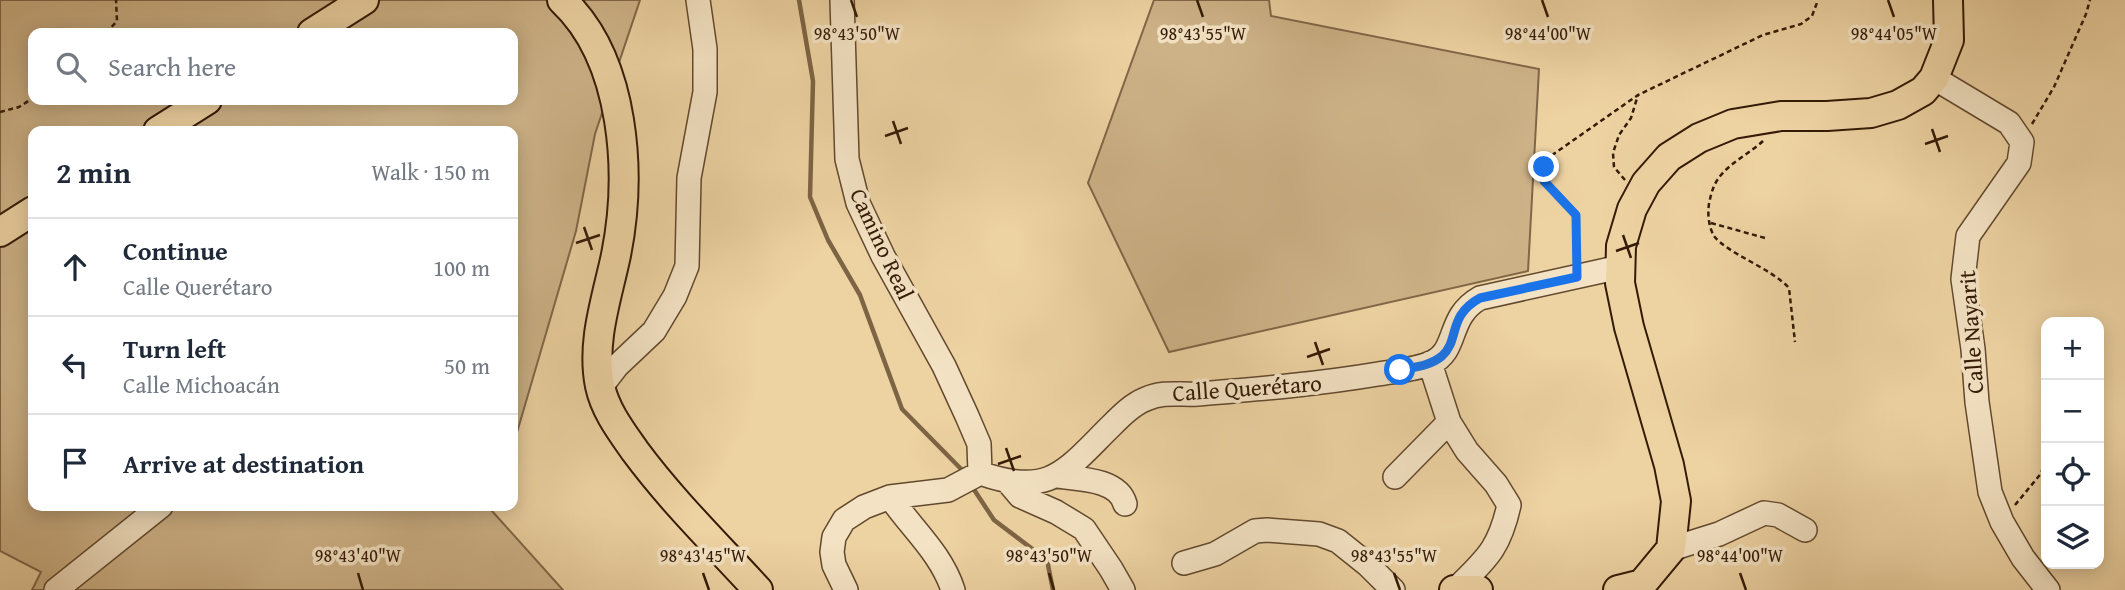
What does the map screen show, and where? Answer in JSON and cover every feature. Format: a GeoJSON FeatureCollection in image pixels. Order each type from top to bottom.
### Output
{"type":"FeatureCollection","features":[{"type":"Feature","properties":{"kind":"main road"},"geometry":{"type":"LineString","coordinates":[[320,28],[364,0]]}},
{"type":"Feature","properties":{"kind":"main road"},"geometry":{"type":"LineString","coordinates":[[562,0],[592,39],[608,74],[615,99],[624,157],[625,191],[596,359],[600,388],[612,418],[661,486],[758,590]]}},
{"type":"Feature","properties":{"kind":"main road"},"geometry":{"type":"LineString","coordinates":[[1633,588],[1671,549],[1676,501],[1669,465],[1629,327],[1620,283],[1621,246],[1639,195],[1669,157],[1699,138],[1734,124],[1781,116],[1871,113],[1898,105],[1923,91],[1934,78],[1949,40],[1948,0]]}},
{"type":"Feature","properties":{"kind":"main road"},"geometry":{"type":"LineString","coordinates":[[166,126],[199,105]]}},
{"type":"Feature","properties":{"kind":"main road"},"geometry":{"type":"LineString","coordinates":[[0,232],[28,214]]}},
{"type":"Feature","properties":{"kind":"main road"},"geometry":{"type":"LineString","coordinates":[[1455,590],[1478,590]]}},
{"type":"Feature","properties":{"kind":"street"},"geometry":{"type":"LineString","coordinates":[[600,388],[617,366],[654,331],[675,296],[687,266],[689,178],[705,92],[705,49],[698,0]]}},
{"type":"Feature","properties":{"kind":"street","name":"Camino Real"},"geometry":{"type":"LineString","coordinates":[[842,0],[847,159],[858,203],[967,416],[979,444],[980,473]]}},
{"type":"Feature","properties":{"kind":"street"},"geometry":{"type":"LineString","coordinates":[[1934,78],[2009,123],[2022,142]]}},
{"type":"Feature","properties":{"kind":"street","name":"Calle Nayarit"},"geometry":{"type":"LineString","coordinates":[[2022,142],[2019,163],[1968,236],[1963,279],[1990,492],[2002,522],[2023,558],[2048,590]]}},
{"type":"Feature","properties":{"kind":"street"},"geometry":{"type":"LineString","coordinates":[[1455,590],[1489,555],[1503,532],[1509,505],[1496,484],[1467,451],[1449,422],[1430,363],[1444,354],[1458,318],[1468,304],[1480,298],[1620,267]]}},
{"type":"Feature","properties":{"kind":"street","name":"Calle Querétaro"},"geometry":{"type":"LineString","coordinates":[[980,473],[1009,483],[1048,480],[1064,472],[1122,415],[1144,399],[1166,393],[1196,394],[1339,381],[1430,363]]}},
{"type":"Feature","properties":{"kind":"street"},"geometry":{"type":"LineString","coordinates":[[1395,477],[1449,422]]}},
{"type":"Feature","properties":{"kind":"street"},"geometry":{"type":"LineString","coordinates":[[846,590],[834,565],[834,537],[844,520],[864,506],[890,497],[948,490],[980,473]]}},
{"type":"Feature","properties":{"kind":"street"},"geometry":{"type":"LineString","coordinates":[[1056,476],[1093,479],[1116,492],[1125,504]]}},
{"type":"Feature","properties":{"kind":"street"},"geometry":{"type":"LineString","coordinates":[[1009,483],[1020,496],[1056,512],[1084,529],[1123,590]]}},
{"type":"Feature","properties":{"kind":"street"},"geometry":{"type":"LineString","coordinates":[[890,497],[906,521],[934,551],[953,590]]}},
{"type":"Feature","properties":{"kind":"street"},"geometry":{"type":"LineString","coordinates":[[55,590],[155,511]]}},
{"type":"Feature","properties":{"kind":"street"},"geometry":{"type":"LineString","coordinates":[[1671,549],[1719,534],[1764,513],[1778,514],[1805,530]]}},
{"type":"Feature","properties":{"kind":"street"},"geometry":{"type":"LineString","coordinates":[[1184,563],[1215,554],[1255,531],[1319,534],[1338,541],[1392,590]]}},
{"type":"Feature","properties":{"kind":"path"},"geometry":{"type":"LineString","coordinates":[[111,28],[117,21],[116,0]]}},
{"type":"Feature","properties":{"kind":"path"},"geometry":{"type":"LineString","coordinates":[[1577,277],[1576,215],[1544,181],[1544,167],[1548,158],[1638,95],[1763,35],[1801,24],[1812,16],[1818,0]]}},
{"type":"Feature","properties":{"kind":"path"},"geometry":{"type":"LineString","coordinates":[[2022,142],[2054,87],[2090,0]]}},
{"type":"Feature","properties":{"kind":"path"},"geometry":{"type":"LineString","coordinates":[[1638,95],[1631,118],[1619,135],[1613,153],[1614,167],[1639,195]]}},
{"type":"Feature","properties":{"kind":"path"},"geometry":{"type":"LineString","coordinates":[[0,112],[19,107],[28,101]]}},
{"type":"Feature","properties":{"kind":"path"},"geometry":{"type":"LineString","coordinates":[[1781,116],[1769,136],[1734,162],[1720,177],[1712,189],[1708,207],[1714,235],[1771,273],[1789,289],[1796,342]]}},
{"type":"Feature","properties":{"kind":"path"},"geometry":{"type":"LineString","coordinates":[[1710,223],[1765,238]]}},
{"type":"Feature","properties":{"kind":"path"},"geometry":{"type":"LineString","coordinates":[[2002,522],[2041,472]]}},
{"type":"Feature","properties":{"kind":"shaded area"},"geometry":{"type":"Polygon","coordinates":[[[0,0],[640,0],[595,134],[576,231],[518,429],[518,126],[28,126],[28,511],[492,511],[563,590],[32,590],[41,572],[0,551],[0,0]]]}},
{"type":"Feature","properties":{"kind":"shaded area"},"geometry":{"type":"Polygon","coordinates":[[[1154,0],[1269,0],[1271,16],[1539,69],[1528,271],[1169,352],[1088,183],[1154,0]]]}},
{"type":"Feature","properties":{"kind":"waterway"},"geometry":{"type":"LineString","coordinates":[[799,0],[813,81],[810,197],[828,240],[860,295],[902,409],[966,474]]}},
{"type":"Feature","properties":{"kind":"waterway"},"geometry":{"type":"LineString","coordinates":[[971,485],[994,520],[1047,560],[1053,590]]}},
{"type":"Feature","properties":{"kind":"route"},"geometry":{"type":"LineString","coordinates":[[1400,370],[1430,363],[1444,354],[1458,318],[1468,304],[1480,298],[1577,277],[1576,215],[1544,181],[1544,167]]}}]}
